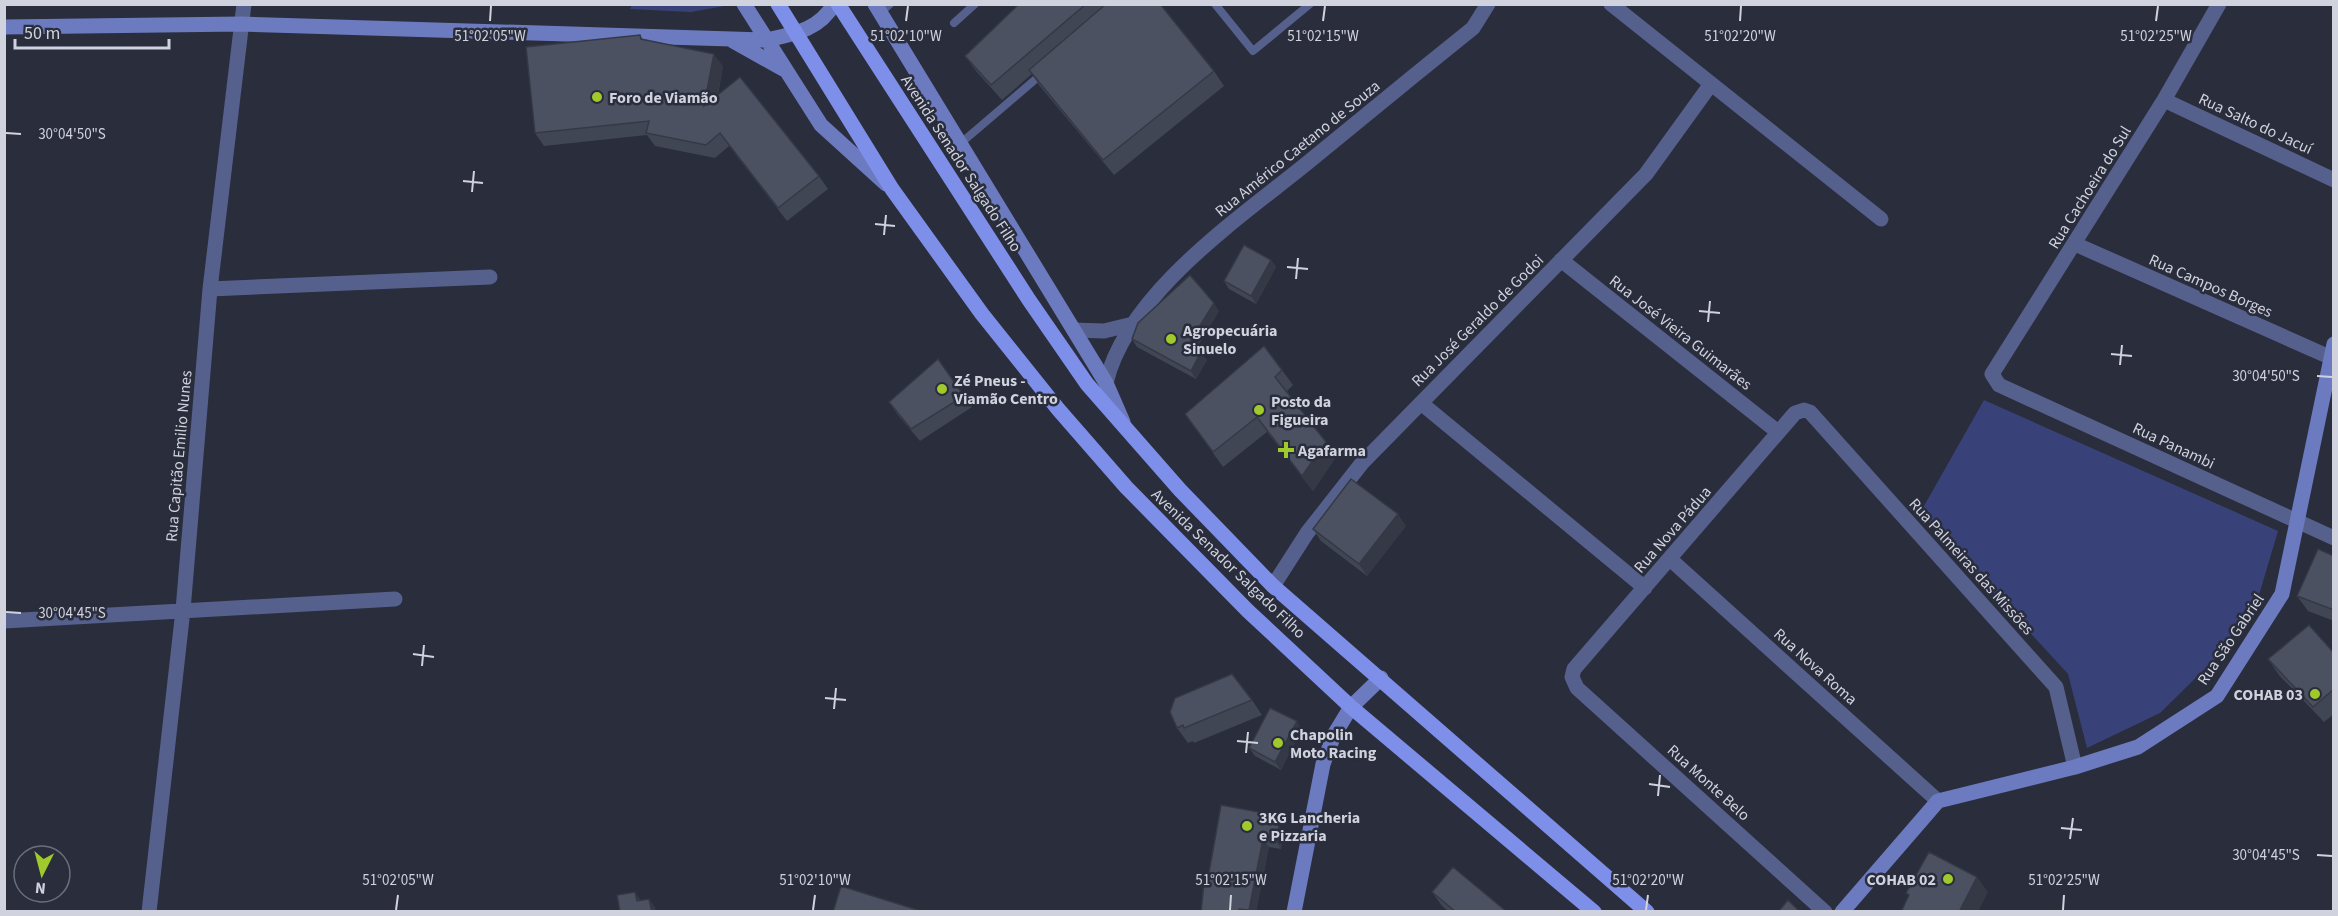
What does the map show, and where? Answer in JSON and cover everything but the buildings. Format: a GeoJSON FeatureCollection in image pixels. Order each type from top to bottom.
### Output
{"type":"FeatureCollection","features":[{"type":"Feature","properties":{"kind":"main road","name":"Avenida Senador Salgado Filho"},"geometry":{"type":"LineString","coordinates":[[744,4],[821,125],[892,189]]}},
{"type":"Feature","properties":{"kind":"main road","name":"Avenida Senador Salgado Filho"},"geometry":{"type":"LineString","coordinates":[[778,4],[892,189],[982,314],[1058,409],[1126,488],[1248,611],[1352,707],[1594,912]]}},
{"type":"Feature","properties":{"kind":"main road"},"geometry":{"type":"LineString","coordinates":[[4,27],[241,24],[767,40],[796,33],[820,22],[836,4]]}},
{"type":"Feature","properties":{"kind":"main road","name":"Avenida Senador Salgado Filho"},"geometry":{"type":"LineString","coordinates":[[836,4],[1029,300],[1087,384],[1180,490],[1273,586],[1647,912]]}},
{"type":"Feature","properties":{"kind":"main road","name":"Avenida Senador Salgado Filho"},"geometry":{"type":"LineString","coordinates":[[882,7],[1106,383],[1124,425]]}},
{"type":"Feature","properties":{"kind":"main road"},"geometry":{"type":"LineString","coordinates":[[725,37],[757,53],[788,73]]}},
{"type":"Feature","properties":{"kind":"main road","name":"Rua São Gabriel"},"geometry":{"type":"LineString","coordinates":[[1938,801],[2075,767],[2138,747],[2217,696],[2282,594],[2333,353]]}},
{"type":"Feature","properties":{"kind":"main road"},"geometry":{"type":"LineString","coordinates":[[1294,912],[1323,764],[1334,735],[1352,707],[1381,678]]}},
{"type":"Feature","properties":{"kind":"main road"},"geometry":{"type":"LineString","coordinates":[[1842,912],[1938,801]]}},
{"type":"Feature","properties":{"kind":"street","name":"Rua Capitão Emilio Nunes"},"geometry":{"type":"LineString","coordinates":[[149,912],[183,610],[210,290],[244,4]]}},
{"type":"Feature","properties":{"kind":"street","name":"Rua Américo Caetano de Souza"},"geometry":{"type":"LineString","coordinates":[[1106,383],[1115,352],[1133,324],[1186,262],[1473,28],[1488,4]]}},
{"type":"Feature","properties":{"kind":"street"},"geometry":{"type":"LineString","coordinates":[[1611,4],[1881,219]]}},
{"type":"Feature","properties":{"kind":"street","name":"Rua Cachoeira do Sul"},"geometry":{"type":"LineString","coordinates":[[1999,386],[1992,374],[1996,364],[2075,244],[2164,100],[2219,4]]}},
{"type":"Feature","properties":{"kind":"street","name":"Rua José Geraldo de Godoi"},"geometry":{"type":"LineString","coordinates":[[1273,586],[1307,533],[1362,463],[1646,174],[1711,84]]}},
{"type":"Feature","properties":{"kind":"street","name":"Rua Salto do Jacuí"},"geometry":{"type":"LineString","coordinates":[[2164,100],[2334,180]]}},
{"type":"Feature","properties":{"kind":"street","name":"Rua Campos Borges"},"geometry":{"type":"LineString","coordinates":[[2075,244],[2333,353]]}},
{"type":"Feature","properties":{"kind":"street","name":"Rua José Vieira Guimarães"},"geometry":{"type":"LineString","coordinates":[[1561,260],[1778,432]]}},
{"type":"Feature","properties":{"kind":"street"},"geometry":{"type":"LineString","coordinates":[[210,290],[490,277]]}},
{"type":"Feature","properties":{"kind":"street"},"geometry":{"type":"LineString","coordinates":[[1074,330],[1104,331],[1133,324]]}},
{"type":"Feature","properties":{"kind":"street","name":"Rua Panambi"},"geometry":{"type":"LineString","coordinates":[[1999,386],[2334,538]]}},
{"type":"Feature","properties":{"kind":"street"},"geometry":{"type":"LineString","coordinates":[[1421,403],[1645,588]]}},
{"type":"Feature","properties":{"kind":"street","name":"Rua Nova Pádua"},"geometry":{"type":"LineString","coordinates":[[1572,677],[1574,669],[1778,432],[1796,413],[1804,410]]}},
{"type":"Feature","properties":{"kind":"street","name":"Rua Palmeiras das Missões"},"geometry":{"type":"LineString","coordinates":[[1804,410],[1810,412],[2056,687],[2075,767]]}},
{"type":"Feature","properties":{"kind":"street","name":"Rua Nova Roma"},"geometry":{"type":"LineString","coordinates":[[1670,558],[1938,801]]}},
{"type":"Feature","properties":{"kind":"street"},"geometry":{"type":"LineString","coordinates":[[4,621],[395,599]]}},
{"type":"Feature","properties":{"kind":"street","name":"Rua Monte Belo"},"geometry":{"type":"LineString","coordinates":[[1572,677],[1577,688],[1825,912]]}},
{"type":"Feature","properties":{"kind":"lane"},"geometry":{"type":"LineString","coordinates":[[954,23],[975,4]]}},
{"type":"Feature","properties":{"kind":"lane"},"geometry":{"type":"LineString","coordinates":[[1215,4],[1253,51],[1310,4]]}},
{"type":"Feature","properties":{"kind":"lane"},"geometry":{"type":"LineString","coordinates":[[961,143],[1053,64]]}},
{"type":"Feature","properties":{"kind":"shaded area"},"geometry":{"type":"Polygon","coordinates":[[[730,4],[691,12],[630,9],[632,5],[730,4]]]}},
{"type":"Feature","properties":{"kind":"shaded area"},"geometry":{"type":"Polygon","coordinates":[[[1984,400],[2278,531],[2259,595],[2217,657],[2160,713],[2087,748],[2068,674],[1920,513],[1984,400]]]}},
{"type":"Feature","properties":{"kind":"place","name":"Foro de Viamão"},"geometry":{"type":"Point","coordinates":[597,97]}},
{"type":"Feature","properties":{"kind":"place","name":"Agropecuária Sinuelo"},"geometry":{"type":"Point","coordinates":[1171,339]}},
{"type":"Feature","properties":{"kind":"place","name":"Zé Pneus - Viamão Centro"},"geometry":{"type":"Point","coordinates":[942,389]}},
{"type":"Feature","properties":{"kind":"place","name":"Posto da Figueira"},"geometry":{"type":"Point","coordinates":[1259,410]}},
{"type":"Feature","properties":{"kind":"place","name":"Agafarma"},"geometry":{"type":"Point","coordinates":[1286,450]}},
{"type":"Feature","properties":{"kind":"place","name":"COHAB 03"},"geometry":{"type":"Point","coordinates":[2315,694]}},
{"type":"Feature","properties":{"kind":"place","name":"Chapolin Moto Racing"},"geometry":{"type":"Point","coordinates":[1278,743]}},
{"type":"Feature","properties":{"kind":"place","name":"3KG Lancheria e Pizzaria"},"geometry":{"type":"Point","coordinates":[1247,826]}},
{"type":"Feature","properties":{"kind":"place","name":"COHAB 02"},"geometry":{"type":"Point","coordinates":[1948,879]}}]}
